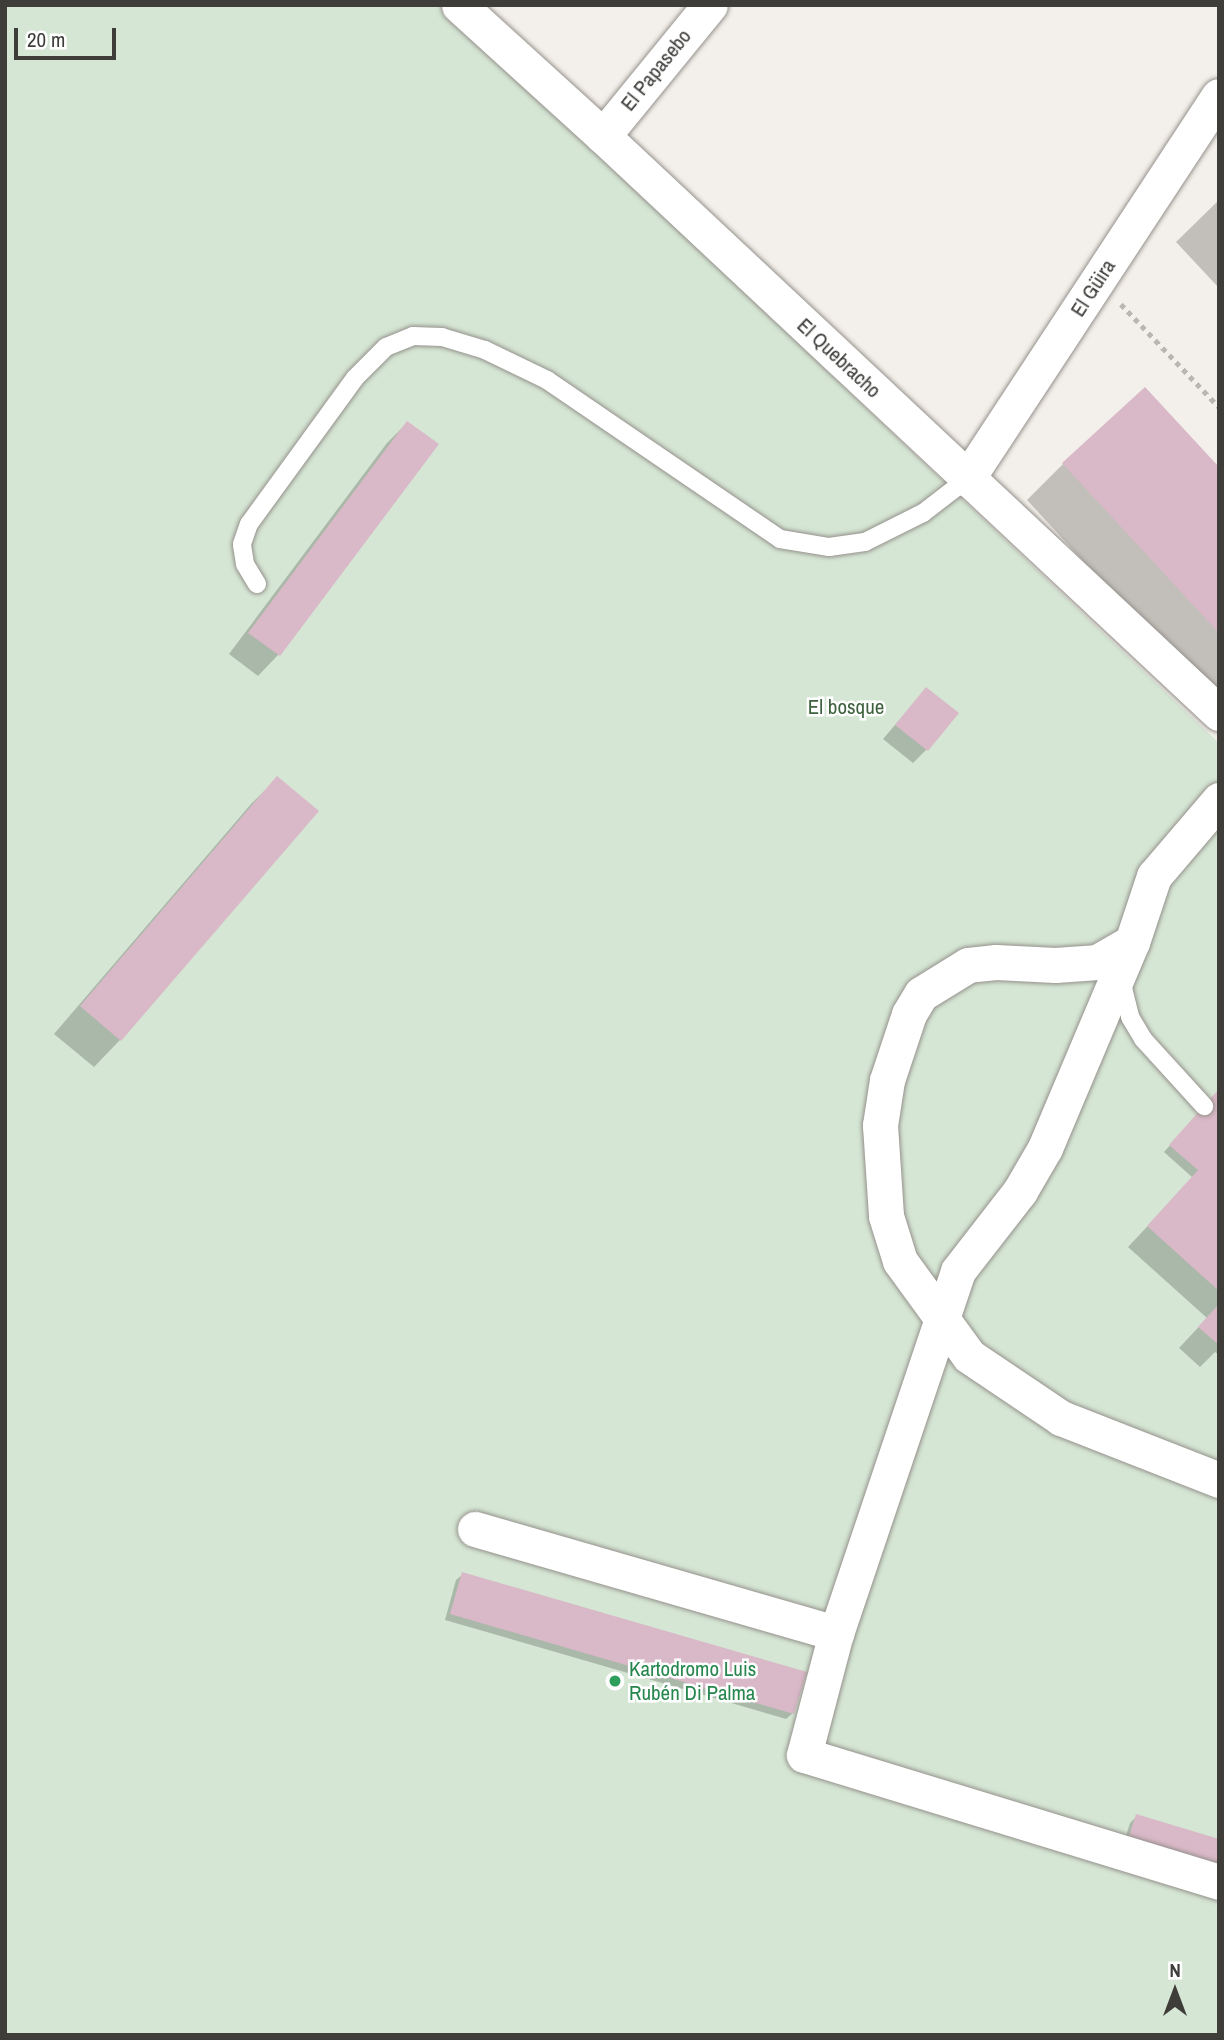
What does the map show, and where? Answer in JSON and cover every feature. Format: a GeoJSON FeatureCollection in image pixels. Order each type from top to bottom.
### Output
{"type":"FeatureCollection","features":[{"type":"Feature","properties":{"kind":"street","name":"El Quebracho"},"geometry":{"type":"LineString","coordinates":[[459,5],[603,136],[1219,713]]}},
{"type":"Feature","properties":{"kind":"street","name":"El Papasebo"},"geometry":{"type":"LineString","coordinates":[[603,136],[710,5]]}},
{"type":"Feature","properties":{"kind":"street","name":"El Güira"},"geometry":{"type":"LineString","coordinates":[[967,479],[1219,96]]}},
{"type":"Feature","properties":{"kind":"street"},"geometry":{"type":"LineString","coordinates":[[1219,800],[1154,876],[1126,955],[1045,1148],[1020,1191],[958,1271],[836,1633],[804,1755],[1219,1882]]}},
{"type":"Feature","properties":{"kind":"street"},"geometry":{"type":"LineString","coordinates":[[1126,955],[1098,962],[1055,965],[996,962],[968,965],[921,994],[909,1014],[887,1080],[880,1125],[886,1216],[900,1261],[969,1356],[1061,1418],[1219,1480]]}},
{"type":"Feature","properties":{"kind":"street"},"geometry":{"type":"LineString","coordinates":[[475,1528],[836,1633]]}},
{"type":"Feature","properties":{"kind":"lane"},"geometry":{"type":"LineString","coordinates":[[257,584],[245,564],[242,544],[249,523],[355,378],[386,348],[413,335],[442,337],[485,350],[547,380],[780,539],[829,547],[865,542],[923,513],[967,479]]}},
{"type":"Feature","properties":{"kind":"lane"},"geometry":{"type":"LineString","coordinates":[[1126,955],[1130,1017],[1143,1038],[1204,1105]]}},
{"type":"Feature","properties":{"kind":"path"},"geometry":{"type":"LineString","coordinates":[[1098,281],[1219,407]]}},
{"type":"Feature","properties":{"kind":"green space","name":"El bosque"},"geometry":{"type":"Polygon","coordinates":[[[5,5],[442,5],[1219,743],[1219,2035],[5,2035],[5,5]]]}},
{"type":"Feature","properties":{"kind":"building"},"geometry":{"type":"Polygon","coordinates":[[[1145,387],[1219,467],[1219,633],[1062,463],[1145,387]]]}},
{"type":"Feature","properties":{"kind":"building"},"geometry":{"type":"Polygon","coordinates":[[[407,421],[439,444],[280,656],[248,633],[407,421]]]}},
{"type":"Feature","properties":{"kind":"building"},"geometry":{"type":"Polygon","coordinates":[[[926,687],[959,713],[928,751],[895,725],[926,687]]]}},
{"type":"Feature","properties":{"kind":"building"},"geometry":{"type":"Polygon","coordinates":[[[277,776],[319,811],[121,1041],[80,1006],[277,776]]]}},
{"type":"Feature","properties":{"kind":"building"},"geometry":{"type":"Polygon","coordinates":[[[1219,1089],[1219,1291],[1147,1226],[1198,1170],[1169,1145],[1219,1089]]]}},
{"type":"Feature","properties":{"kind":"building"},"geometry":{"type":"Polygon","coordinates":[[[1219,1304],[1219,1345],[1198,1327],[1219,1304]]]}},
{"type":"Feature","properties":{"kind":"building"},"geometry":{"type":"Polygon","coordinates":[[[462,1572],[807,1672],[794,1714],[450,1614],[462,1572]]]}},
{"type":"Feature","properties":{"kind":"building"},"geometry":{"type":"Polygon","coordinates":[[[1136,1814],[1219,1839],[1219,1874],[1126,1846],[1136,1814]]]}},
{"type":"Feature","properties":{"kind":"place","name":"Kartodromo Luis Rubén Di Palma"},"geometry":{"type":"Point","coordinates":[615,1681]}}]}
